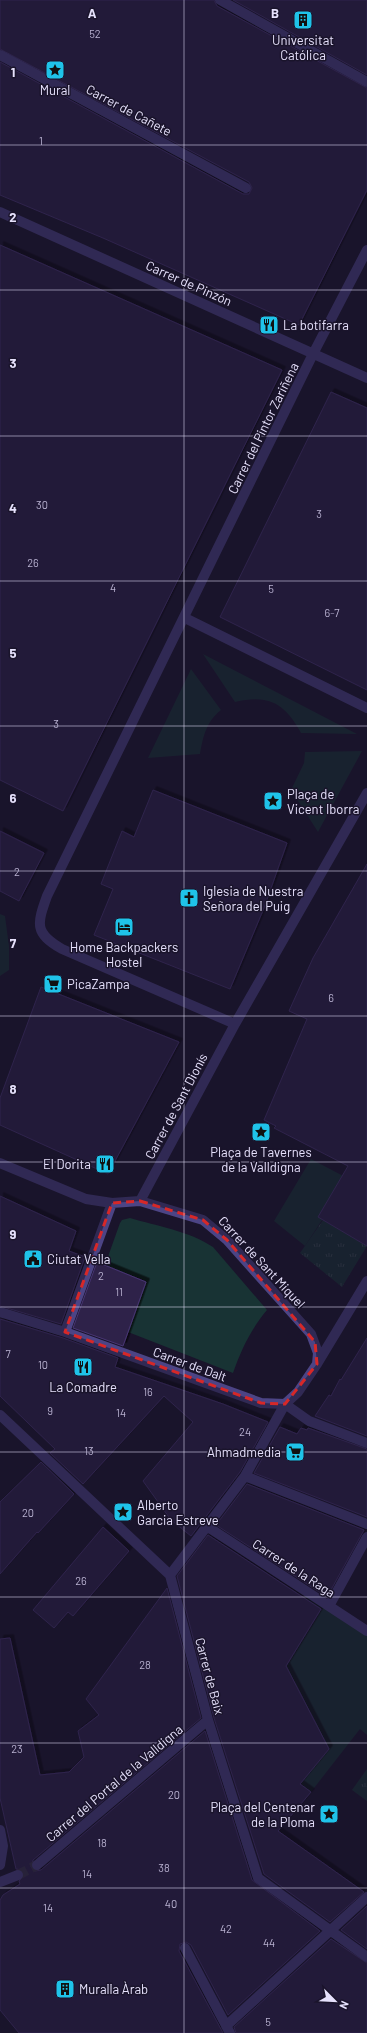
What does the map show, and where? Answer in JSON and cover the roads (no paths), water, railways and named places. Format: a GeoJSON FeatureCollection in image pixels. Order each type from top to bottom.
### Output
{"type":"FeatureCollection","features":[{"type":"Feature","properties":{"kind":"street"},"geometry":{"type":"LineString","coordinates":[[220,0],[367,82]]}},
{"type":"Feature","properties":{"kind":"street","name":"Carrer de Cañete"},"geometry":{"type":"LineString","coordinates":[[0,55],[246,188]]}},
{"type":"Feature","properties":{"kind":"street","name":"Carrer de Pinzón"},"geometry":{"type":"LineString","coordinates":[[0,212],[367,378]]}},
{"type":"Feature","properties":{"kind":"street","name":"Carrer del Pintor Zariñena"},"geometry":{"type":"LineString","coordinates":[[185,618],[313,354],[367,250]]}},
{"type":"Feature","properties":{"kind":"street"},"geometry":{"type":"LineString","coordinates":[[367,708],[185,618],[47,896],[39,916],[40,930],[46,940],[62,949],[235,1024],[367,793]]}},
{"type":"Feature","properties":{"kind":"street","name":"Carrer de Sant Dionís"},"geometry":{"type":"LineString","coordinates":[[140,1201],[235,1024]]}},
{"type":"Feature","properties":{"kind":"street","name":"Carrer de Sant Miquel"},"geometry":{"type":"LineString","coordinates":[[0,1163],[86,1199],[112,1203],[140,1201],[203,1220],[215,1228],[311,1334],[318,1353],[317,1364]]}},
{"type":"Feature","properties":{"kind":"street"},"geometry":{"type":"LineString","coordinates":[[65,1332],[112,1203]]}},
{"type":"Feature","properties":{"kind":"street"},"geometry":{"type":"LineString","coordinates":[[0,1415],[170,1575],[208,1527],[245,1476],[285,1404],[298,1392],[317,1364],[367,1281]]}},
{"type":"Feature","properties":{"kind":"street","name":"Carrer de Dalt"},"geometry":{"type":"LineString","coordinates":[[0,1312],[65,1332],[260,1403],[285,1404]]}},
{"type":"Feature","properties":{"kind":"street"},"geometry":{"type":"LineString","coordinates":[[285,1404],[309,1421],[367,1443]]}},
{"type":"Feature","properties":{"kind":"street"},"geometry":{"type":"LineString","coordinates":[[245,1476],[367,1524]]}},
{"type":"Feature","properties":{"kind":"street","name":"Carrer de la Raga"},"geometry":{"type":"LineString","coordinates":[[208,1527],[367,1631]]}},
{"type":"Feature","properties":{"kind":"street"},"geometry":{"type":"LineString","coordinates":[[328,1606],[367,1537]]}},
{"type":"Feature","properties":{"kind":"street","name":"Carrer de Baix"},"geometry":{"type":"LineString","coordinates":[[170,1575],[208,1720],[258,1878],[332,1930],[367,1957]]}},
{"type":"Feature","properties":{"kind":"street","name":"Carrer del Portal de la Valldigna"},"geometry":{"type":"LineString","coordinates":[[37,1865],[208,1720]]}},
{"type":"Feature","properties":{"kind":"street"},"geometry":{"type":"LineString","coordinates":[[0,1830],[3,1846],[0,1865]]}},
{"type":"Feature","properties":{"kind":"street"},"geometry":{"type":"LineString","coordinates":[[0,1882],[18,1875]]}},
{"type":"Feature","properties":{"kind":"street"},"geometry":{"type":"LineString","coordinates":[[185,1948],[228,2030],[367,1897]]}},
{"type":"Feature","properties":{"kind":"tunnel"},"geometry":{"type":"LineString","coordinates":[[18,1875],[37,1865]]}},
{"type":"Feature","properties":{"kind":"place","name":"Universitat Católica"},"geometry":{"type":"Point","coordinates":[303,20]}},
{"type":"Feature","properties":{"kind":"place","name":"Mural"},"geometry":{"type":"Point","coordinates":[55,70]}},
{"type":"Feature","properties":{"kind":"place","name":"La botifarra"},"geometry":{"type":"Point","coordinates":[269,325]}},
{"type":"Feature","properties":{"kind":"place","name":"Plaça de Vicent Iborra"},"geometry":{"type":"Point","coordinates":[273,801]}},
{"type":"Feature","properties":{"kind":"place","name":"Iglesia de Nuestra Señora del Puig"},"geometry":{"type":"Point","coordinates":[189,898]}},
{"type":"Feature","properties":{"kind":"place","name":"Home Backpackers Hostel"},"geometry":{"type":"Point","coordinates":[124,927]}},
{"type":"Feature","properties":{"kind":"place","name":"PicaZampa"},"geometry":{"type":"Point","coordinates":[53,984]}},
{"type":"Feature","properties":{"kind":"place","name":"Plaça de Tavernes de la Valldigna"},"geometry":{"type":"Point","coordinates":[261,1132]}},
{"type":"Feature","properties":{"kind":"place","name":"El Dorita"},"geometry":{"type":"Point","coordinates":[105,1164]}},
{"type":"Feature","properties":{"kind":"place","name":"Ciutat Vella"},"geometry":{"type":"Point","coordinates":[33,1259]}},
{"type":"Feature","properties":{"kind":"place","name":"La Comadre"},"geometry":{"type":"Point","coordinates":[83,1367]}},
{"type":"Feature","properties":{"kind":"place","name":"Ahmadmedia"},"geometry":{"type":"Point","coordinates":[295,1452]}},
{"type":"Feature","properties":{"kind":"place","name":"Alberto Garcia Estreve"},"geometry":{"type":"Point","coordinates":[123,1512]}},
{"type":"Feature","properties":{"kind":"place","name":"Plaça del Centenar de la Ploma"},"geometry":{"type":"Point","coordinates":[329,1814]}},
{"type":"Feature","properties":{"kind":"place","name":"Muralla Àrab"},"geometry":{"type":"Point","coordinates":[65,1989]}}]}
